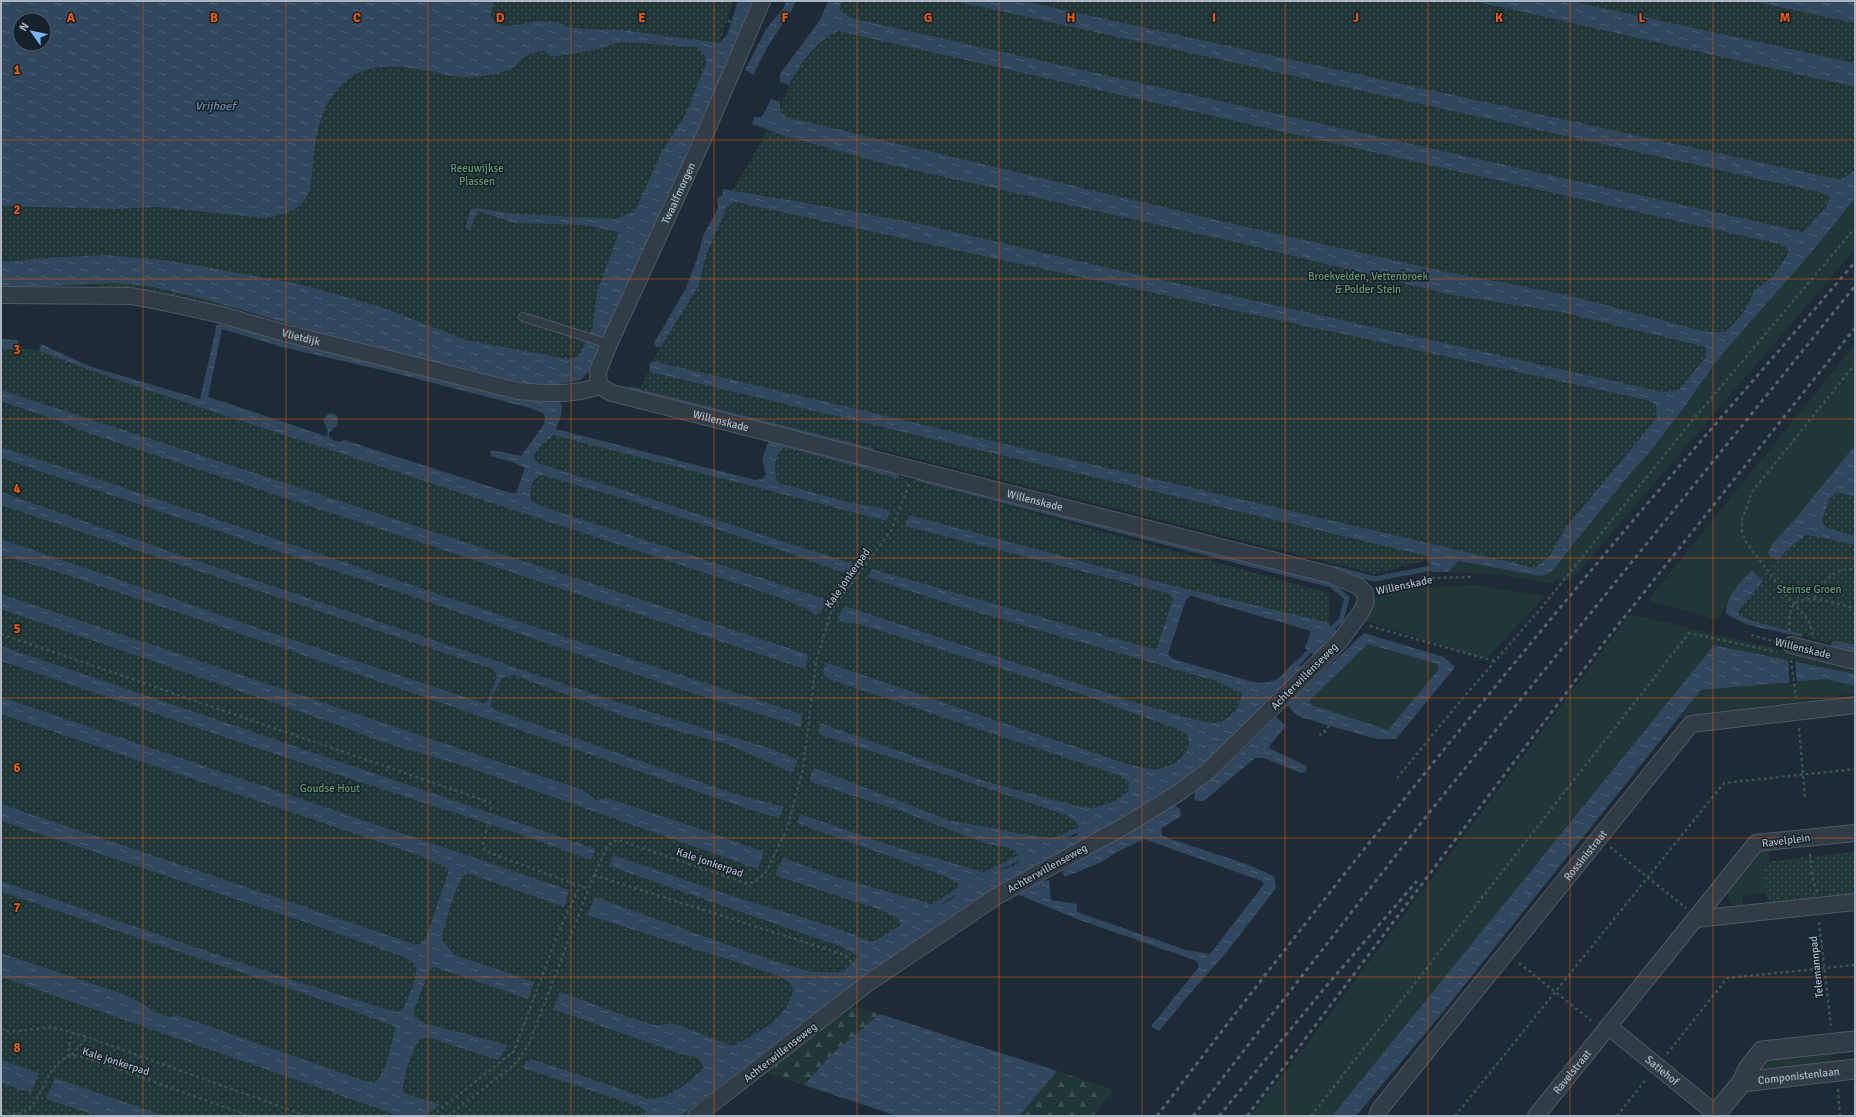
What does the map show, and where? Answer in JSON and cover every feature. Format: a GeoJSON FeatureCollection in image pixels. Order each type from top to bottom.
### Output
{"type":"FeatureCollection","features":[{"type":"Feature","properties":{"kind":"street","name":"Twaalfmorgen"},"geometry":{"type":"LineString","coordinates":[[599,386],[598,371],[607,344],[703,140],[762,1]]}},
{"type":"Feature","properties":{"kind":"street","name":"Vlietdijk"},"geometry":{"type":"LineString","coordinates":[[1,295],[36,294],[131,296],[222,315],[281,332],[518,391],[554,394],[587,390],[599,386]]}},
{"type":"Feature","properties":{"kind":"street","name":"Willenskade"},"geometry":{"type":"LineString","coordinates":[[599,386],[612,393],[1331,575],[1358,586],[1365,593]]}},
{"type":"Feature","properties":{"kind":"street","name":"Achterwillenseweg"},"geometry":{"type":"LineString","coordinates":[[696,1116],[868,984],[997,896],[1128,824],[1178,793],[1208,770],[1340,641],[1366,602],[1365,593]]}},
{"type":"Feature","properties":{"kind":"street","name":"Willenskade"},"geometry":{"type":"LineString","coordinates":[[1788,653],[1814,651],[1855,661]]}},
{"type":"Feature","properties":{"kind":"street","name":"Rossinistraat"},"geometry":{"type":"LineString","coordinates":[[1377,1116],[1380,1109],[1691,724],[1855,705]]}},
{"type":"Feature","properties":{"kind":"street","name":"Ravelplein"},"geometry":{"type":"LineString","coordinates":[[1606,1029],[1756,844],[1855,833]]}},
{"type":"Feature","properties":{"kind":"street"},"geometry":{"type":"LineString","coordinates":[[1716,893],[1733,915]]}},
{"type":"Feature","properties":{"kind":"street"},"geometry":{"type":"LineString","coordinates":[[1696,918],[1855,902]]}},
{"type":"Feature","properties":{"kind":"street","name":"Satiehof"},"geometry":{"type":"LineString","coordinates":[[1606,1029],[1657,1066],[1715,1115]]}},
{"type":"Feature","properties":{"kind":"street","name":"Ravelstraat"},"geometry":{"type":"LineString","coordinates":[[1536,1116],[1606,1029]]}},
{"type":"Feature","properties":{"kind":"street","name":"Componistenlaan"},"geometry":{"type":"LineString","coordinates":[[1715,1115],[1742,1082],[1748,1069],[1762,1051],[1855,1041]]}},
{"type":"Feature","properties":{"kind":"street","name":"Componistenlaan"},"geometry":{"type":"LineString","coordinates":[[1742,1082],[1855,1069]]}},
{"type":"Feature","properties":{"kind":"lane"},"geometry":{"type":"LineString","coordinates":[[523,317],[607,344]]}},
{"type":"Feature","properties":{"kind":"path"},"geometry":{"type":"LineString","coordinates":[[1397,778],[1494,661],[1542,607],[1701,410],[1855,228]]}},
{"type":"Feature","properties":{"kind":"path"},"geometry":{"type":"LineString","coordinates":[[1814,651],[1813,633],[1810,624],[1806,617],[1765,570],[1746,542],[1742,531],[1742,520],[1746,505],[1752,492],[1775,461],[1855,364]]}},
{"type":"Feature","properties":{"kind":"path","name":"Kale jonkerpad"},"geometry":{"type":"LineString","coordinates":[[448,1116],[514,1065],[528,1046],[588,889],[607,847],[612,842],[619,840],[748,884],[765,874],[787,829],[803,769],[816,662],[832,609],[891,530],[914,470]]}},
{"type":"Feature","properties":{"kind":"path"},"geometry":{"type":"LineString","coordinates":[[1814,598],[1828,578],[1843,570],[1855,569]]}},
{"type":"Feature","properties":{"kind":"path","name":"Willenskade"},"geometry":{"type":"LineString","coordinates":[[1365,593],[1434,578],[1471,577]]}},
{"type":"Feature","properties":{"kind":"path"},"geometry":{"type":"LineString","coordinates":[[1789,628],[1791,610],[1794,605],[1803,599],[1814,598],[1855,608]]}},
{"type":"Feature","properties":{"kind":"path"},"geometry":{"type":"LineString","coordinates":[[1354,621],[1494,661]]}},
{"type":"Feature","properties":{"kind":"path"},"geometry":{"type":"LineString","coordinates":[[1311,1116],[1689,633],[1788,653],[1794,687]]}},
{"type":"Feature","properties":{"kind":"path"},"geometry":{"type":"LineString","coordinates":[[1,634],[489,802],[492,806],[483,845],[485,851],[489,854],[588,889]]}},
{"type":"Feature","properties":{"kind":"path","name":"Willenskade"},"geometry":{"type":"LineString","coordinates":[[1751,635],[1788,653]]}},
{"type":"Feature","properties":{"kind":"path"},"geometry":{"type":"LineString","coordinates":[[1319,734],[1322,735],[1329,726],[1334,712]]}},
{"type":"Feature","properties":{"kind":"path"},"geometry":{"type":"LineString","coordinates":[[1798,712],[1805,797]]}},
{"type":"Feature","properties":{"kind":"path"},"geometry":{"type":"LineString","coordinates":[[1455,1116],[1724,783],[1855,769]]}},
{"type":"Feature","properties":{"kind":"path","name":"Telemannpad"},"geometry":{"type":"LineString","coordinates":[[1810,837],[1808,843],[1813,881],[1820,899],[1817,905],[1833,1043]]}},
{"type":"Feature","properties":{"kind":"path"},"geometry":{"type":"LineString","coordinates":[[1599,838],[1696,918]]}},
{"type":"Feature","properties":{"kind":"path"},"geometry":{"type":"LineString","coordinates":[[594,875],[845,955],[852,962]]}},
{"type":"Feature","properties":{"kind":"path"},"geometry":{"type":"LineString","coordinates":[[432,1116],[514,1051],[560,928],[580,886]]}},
{"type":"Feature","properties":{"kind":"path"},"geometry":{"type":"LineString","coordinates":[[1506,953],[1555,992],[1606,1029]]}},
{"type":"Feature","properties":{"kind":"path"},"geometry":{"type":"LineString","coordinates":[[1617,1116],[1727,978],[1855,965]]}},
{"type":"Feature","properties":{"kind":"path"},"geometry":{"type":"LineString","coordinates":[[1,1029],[9,1032],[52,1027],[87,1037],[307,1116]]}},
{"type":"Feature","properties":{"kind":"path"},"geometry":{"type":"LineString","coordinates":[[68,1057],[71,1033]]}},
{"type":"Feature","properties":{"kind":"path"},"geometry":{"type":"LineString","coordinates":[[72,1055],[87,1037]]}},
{"type":"Feature","properties":{"kind":"path","name":"Kale jonkerpad"},"geometry":{"type":"LineString","coordinates":[[1,1110],[13,1114],[23,1112],[33,1104],[51,1071],[60,1061],[72,1055],[90,1059],[250,1116]]}},
{"type":"Feature","properties":{"kind":"path"},"geometry":{"type":"LineString","coordinates":[[1836,1071],[1840,1116]]}},
{"type":"Feature","properties":{"kind":"green space","name":"Reeuwijkse Plassen"},"geometry":{"type":"Polygon","coordinates":[[[1,1],[733,1],[702,99],[580,367],[29,274],[1,276],[1,1]]]}},
{"type":"Feature","properties":{"kind":"green space","name":"Broekvelden, Vettenbroek & Polder Stein"},"geometry":{"type":"Polygon","coordinates":[[[838,1],[1855,1],[1855,187],[1542,574],[1445,555],[1375,574],[640,389],[730,195],[774,119],[796,71],[832,23],[838,1]]]}},
{"type":"Feature","properties":{"kind":"green space"},"geometry":{"type":"Polygon","coordinates":[[[1855,198],[1855,249],[1571,581],[1558,578],[1553,584],[1505,575],[1448,572],[1458,561],[1540,576],[1568,553],[1630,474],[1649,453],[1724,352],[1812,252],[1855,198]]]}},
{"type":"Feature","properties":{"kind":"green space"},"geometry":{"type":"Polygon","coordinates":[[[1855,344],[1855,445],[1796,518],[1772,544],[1824,538],[1730,598],[1718,620],[1648,600],[1855,344]]]}},
{"type":"Feature","properties":{"kind":"green space","name":"Goudse Hout"},"geometry":{"type":"Polygon","coordinates":[[[1,345],[40,351],[518,503],[528,462],[547,430],[764,486],[777,443],[1329,593],[1329,630],[1183,591],[1162,659],[1259,693],[1236,728],[845,983],[683,1116],[1,1116],[1,345]]]}},
{"type":"Feature","properties":{"kind":"green space","name":"Steinse Groen"},"geometry":{"type":"Polygon","coordinates":[[[1855,456],[1855,650],[1731,616],[1819,499],[1855,456]]]}},
{"type":"Feature","properties":{"kind":"green space"},"geometry":{"type":"Polygon","coordinates":[[[1477,585],[1545,596],[1486,659],[1362,620],[1372,601],[1382,595],[1423,588],[1477,585]]]}},
{"type":"Feature","properties":{"kind":"green space"},"geometry":{"type":"Polygon","coordinates":[[[1630,614],[1855,667],[1855,674],[1714,645],[1332,1116],[1250,1116],[1314,1035],[1630,614]]]}},
{"type":"Feature","properties":{"kind":"green space"},"geometry":{"type":"Polygon","coordinates":[[[1368,644],[1437,664],[1440,669],[1388,730],[1312,705],[1309,701],[1368,644]]]}},
{"type":"Feature","properties":{"kind":"green space"},"geometry":{"type":"Polygon","coordinates":[[[1826,679],[1855,686],[1855,694],[1679,718],[1701,690],[1826,679]]]}},
{"type":"Feature","properties":{"kind":"green space"},"geometry":{"type":"Polygon","coordinates":[[[1769,848],[1770,861],[1763,862],[1766,893],[1743,896],[1743,907],[1732,904],[1728,897],[1728,889],[1760,849],[1769,848]]]}},
{"type":"Feature","properties":{"kind":"green space"},"geometry":{"type":"Polygon","coordinates":[[[1855,852],[1855,894],[1767,903],[1763,862],[1855,852]]]}},
{"type":"Feature","properties":{"kind":"green space"},"geometry":{"type":"Polygon","coordinates":[[[851,1005],[880,1014],[833,1053],[804,1085],[765,1072],[851,1005]]]}},
{"type":"Feature","properties":{"kind":"green space"},"geometry":{"type":"Polygon","coordinates":[[[1830,1047],[1832,1067],[1759,1074],[1756,1067],[1766,1059],[1830,1047]]]}},
{"type":"Feature","properties":{"kind":"green space"},"geometry":{"type":"Polygon","coordinates":[[[1057,1071],[1114,1090],[1093,1116],[1019,1116],[1057,1071]]]}},
{"type":"Feature","properties":{"kind":"water","name":"Vrijhoef"},"geometry":{"type":"Polygon","coordinates":[[[1,1],[494,1],[491,15],[494,21],[506,27],[537,21],[558,22],[570,28],[623,30],[720,43],[727,35],[738,1],[756,1],[601,348],[589,371],[581,380],[559,384],[537,385],[464,372],[350,342],[204,299],[149,286],[112,283],[1,289],[1,262],[104,255],[164,260],[201,266],[303,285],[381,307],[466,340],[568,359],[579,356],[593,326],[597,292],[619,232],[584,225],[515,223],[478,211],[470,230],[467,230],[466,225],[471,209],[476,208],[517,214],[616,219],[635,211],[661,153],[685,115],[706,64],[705,55],[696,47],[621,42],[595,50],[551,57],[544,51],[531,53],[511,69],[500,73],[468,77],[457,77],[415,69],[391,67],[379,67],[367,70],[356,74],[346,81],[331,98],[325,108],[318,129],[310,189],[302,203],[294,210],[263,218],[158,207],[116,209],[1,206],[1,1]]]}},
{"type":"Feature","properties":{"kind":"water"},"geometry":{"type":"Polygon","coordinates":[[[786,1],[796,1],[792,10],[768,46],[753,75],[745,70],[766,29],[784,7],[786,1]]]}},
{"type":"Feature","properties":{"kind":"water"},"geometry":{"type":"Polygon","coordinates":[[[828,1],[841,1],[840,10],[851,18],[1803,232],[1826,207],[1830,197],[1819,192],[955,1],[1023,1],[1841,180],[1855,170],[1855,198],[1812,252],[1724,352],[1649,453],[1630,474],[1553,570],[1540,576],[1458,561],[1448,572],[1432,572],[1427,556],[650,372],[649,364],[652,361],[1534,568],[1550,555],[1566,527],[1657,418],[1656,405],[1647,400],[735,202],[727,207],[706,255],[699,285],[661,347],[656,347],[654,343],[686,288],[697,259],[703,236],[718,208],[717,198],[723,195],[722,189],[916,223],[1113,269],[1663,392],[1679,390],[1708,354],[1705,347],[1566,313],[1452,295],[1257,247],[882,163],[785,136],[752,124],[754,117],[762,117],[771,99],[780,102],[780,110],[786,117],[1238,225],[1447,272],[1568,295],[1706,332],[1725,332],[1739,318],[1746,308],[1754,290],[1775,273],[1789,250],[1783,245],[838,31],[815,47],[789,85],[780,82],[780,74],[820,20],[828,1]]]}},
{"type":"Feature","properties":{"kind":"water"},"geometry":{"type":"Polygon","coordinates":[[[1474,1],[1571,1],[1855,63],[1855,87],[1474,1]]]}},
{"type":"Feature","properties":{"kind":"water"},"geometry":{"type":"Polygon","coordinates":[[[1751,1],[1855,2],[1855,23],[1751,1]]]}},
{"type":"Feature","properties":{"kind":"water"},"geometry":{"type":"Polygon","coordinates":[[[217,324],[253,331],[513,399],[517,396],[558,400],[562,405],[561,416],[556,429],[755,480],[762,479],[766,474],[762,459],[769,440],[897,473],[900,479],[793,449],[783,448],[777,456],[775,473],[777,483],[844,501],[873,506],[890,511],[887,521],[553,435],[541,445],[534,455],[535,460],[538,463],[854,564],[847,574],[783,551],[625,499],[541,475],[531,486],[531,501],[541,506],[822,598],[826,601],[821,612],[816,615],[805,608],[778,597],[120,381],[39,351],[41,344],[89,366],[200,399],[217,324]],[[222,329],[208,397],[326,436],[328,431],[323,420],[328,414],[333,413],[338,419],[337,425],[329,433],[329,437],[333,440],[340,442],[344,440],[511,493],[516,493],[525,468],[512,462],[491,456],[490,450],[521,456],[544,424],[545,418],[543,413],[530,408],[390,372],[282,347],[222,329]]]}},
{"type":"Feature","properties":{"kind":"water"},"geometry":{"type":"Polygon","coordinates":[[[1,339],[18,340],[18,349],[1,349],[1,339]]]}},
{"type":"Feature","properties":{"kind":"water"},"geometry":{"type":"Polygon","coordinates":[[[1,390],[807,654],[808,657],[805,669],[85,432],[59,421],[1,401],[1,390]]]}},
{"type":"Feature","properties":{"kind":"water"},"geometry":{"type":"Polygon","coordinates":[[[1855,445],[1855,497],[1837,492],[1829,499],[1822,521],[1826,527],[1855,537],[1855,545],[1805,535],[1787,550],[1778,560],[1770,557],[1768,553],[1772,544],[1796,518],[1855,445]]]}},
{"type":"Feature","properties":{"kind":"water"},"geometry":{"type":"Polygon","coordinates":[[[1,447],[601,649],[802,714],[801,727],[664,684],[423,600],[1,458],[1,447]]]}},
{"type":"Feature","properties":{"kind":"water"},"geometry":{"type":"Polygon","coordinates":[[[1,492],[200,562],[624,704],[769,748],[798,760],[792,773],[730,745],[623,716],[514,675],[502,678],[492,697],[491,707],[495,710],[732,793],[784,807],[779,818],[754,811],[227,629],[58,572],[1,555],[1,539],[258,628],[483,703],[487,702],[497,676],[493,669],[1,505],[1,492]]]}},
{"type":"Feature","properties":{"kind":"water"},"geometry":{"type":"Polygon","coordinates":[[[909,515],[1170,585],[1326,622],[1337,631],[1314,655],[1305,648],[1311,631],[1191,596],[1186,599],[1168,654],[1173,659],[1261,683],[1277,679],[1295,661],[1301,667],[1214,755],[1174,786],[1064,851],[862,979],[680,1116],[643,1116],[646,1111],[640,1107],[524,1068],[524,1065],[531,1059],[650,1099],[672,1093],[686,1084],[704,1068],[698,1058],[678,1053],[553,1009],[560,992],[634,1019],[658,1026],[672,1023],[733,1046],[770,1024],[779,1016],[790,999],[793,989],[789,982],[774,974],[587,915],[595,897],[756,955],[811,972],[843,972],[858,957],[842,947],[609,866],[613,855],[726,894],[833,927],[872,942],[900,926],[900,921],[895,916],[878,909],[780,877],[775,874],[783,858],[843,879],[935,905],[947,902],[953,898],[961,889],[958,883],[945,876],[802,825],[797,822],[800,814],[893,846],[987,873],[1013,867],[1019,861],[1019,857],[1015,851],[1006,847],[987,844],[901,811],[810,782],[811,772],[815,768],[948,820],[1034,836],[1069,839],[1077,835],[1079,828],[1076,822],[1066,815],[942,773],[823,736],[819,733],[820,723],[987,782],[1077,806],[1093,808],[1115,801],[1128,792],[1129,782],[1121,776],[831,680],[823,675],[825,662],[1134,766],[1151,769],[1164,768],[1174,763],[1186,752],[1189,741],[1186,734],[1180,730],[1078,693],[859,624],[841,622],[837,618],[845,606],[1137,703],[1191,719],[1218,723],[1227,719],[1238,707],[1242,693],[1216,681],[959,607],[867,577],[872,569],[1149,648],[1157,648],[1173,598],[1167,593],[905,526],[909,515]]]}},
{"type":"Feature","properties":{"kind":"water"},"geometry":{"type":"Polygon","coordinates":[[[1752,570],[1763,581],[1738,612],[1739,615],[1748,620],[1801,634],[1802,637],[1748,625],[1726,614],[1726,608],[1731,596],[1752,570]]]}},
{"type":"Feature","properties":{"kind":"water"},"geometry":{"type":"Polygon","coordinates":[[[1,594],[580,789],[597,800],[607,798],[764,852],[758,869],[467,767],[379,741],[344,727],[1,609],[1,594]]]}},
{"type":"Feature","properties":{"kind":"water"},"geometry":{"type":"Polygon","coordinates":[[[1364,633],[1444,657],[1455,667],[1396,739],[1377,739],[1298,716],[1287,705],[1364,633]],[[1368,644],[1309,701],[1312,705],[1388,730],[1439,669],[1437,664],[1368,644]]]}},
{"type":"Feature","properties":{"kind":"water"},"geometry":{"type":"Polygon","coordinates":[[[1836,641],[1855,645],[1855,653],[1831,646],[1832,642],[1836,641]]]}},
{"type":"Feature","properties":{"kind":"water"},"geometry":{"type":"Polygon","coordinates":[[[1714,645],[1855,674],[1855,686],[1826,679],[1701,690],[1438,1018],[1356,1116],[1332,1116],[1714,645]]]}},
{"type":"Feature","properties":{"kind":"water"},"geometry":{"type":"Polygon","coordinates":[[[1,646],[596,849],[591,860],[516,833],[260,749],[1,661],[1,646]]]}},
{"type":"Feature","properties":{"kind":"water"},"geometry":{"type":"Polygon","coordinates":[[[1,697],[569,890],[564,907],[467,873],[458,885],[451,903],[441,939],[455,955],[534,982],[528,999],[434,967],[429,971],[413,1013],[415,1017],[424,1023],[508,1045],[498,1060],[430,1038],[420,1038],[408,1064],[403,1091],[406,1094],[441,1105],[423,1116],[400,1116],[1,977],[1,953],[123,994],[144,1004],[153,1011],[170,1017],[177,1015],[374,1083],[379,1078],[385,1065],[395,1029],[394,1026],[329,1002],[1,892],[1,881],[295,981],[396,1012],[400,1012],[408,997],[415,978],[415,964],[407,958],[302,921],[1,821],[1,804],[414,944],[420,944],[426,938],[449,870],[446,867],[418,855],[1,714],[1,697]]]}},
{"type":"Feature","properties":{"kind":"water"},"geometry":{"type":"Polygon","coordinates":[[[1276,717],[1286,726],[1269,748],[1306,766],[1307,769],[1305,772],[1301,773],[1264,758],[1255,758],[1204,801],[1194,799],[1195,792],[1240,753],[1276,717]]]}},
{"type":"Feature","properties":{"kind":"water"},"geometry":{"type":"Polygon","coordinates":[[[1173,805],[1180,809],[1181,816],[1161,829],[1162,836],[1246,864],[1274,876],[1276,888],[1226,953],[1159,1031],[1151,1026],[1199,967],[1197,961],[1077,919],[1017,894],[1032,883],[1049,880],[1051,900],[1077,904],[1077,912],[1186,950],[1210,954],[1264,884],[1262,881],[1144,839],[1117,852],[1102,862],[1065,877],[1062,871],[1173,805]]]}},
{"type":"Feature","properties":{"kind":"water"},"geometry":{"type":"Polygon","coordinates":[[[880,1014],[1057,1071],[1019,1116],[897,1116],[804,1085],[833,1053],[880,1014]]]}},
{"type":"Feature","properties":{"kind":"water"},"geometry":{"type":"Polygon","coordinates":[[[1,1060],[39,1073],[31,1093],[1,1083],[1,1060]]]}},
{"type":"Feature","properties":{"kind":"water"},"geometry":{"type":"Polygon","coordinates":[[[55,1078],[165,1116],[99,1116],[46,1099],[55,1078]]]}},
{"type":"Feature","properties":{"kind":"pier"},"geometry":{"type":"Polygon","coordinates":[[[1795,659],[1797,683],[1790,684],[1788,660],[1795,659]]]}},
{"type":"Feature","properties":{"kind":"waterway"},"geometry":{"type":"LineString","coordinates":[[630,389],[871,450]]}},
{"type":"Feature","properties":{"kind":"waterway"},"geometry":{"type":"LineString","coordinates":[[918,479],[1331,585],[1347,598],[1341,620],[1328,633]]}},
{"type":"Feature","properties":{"kind":"waterway"},"geometry":{"type":"LineString","coordinates":[[1333,568],[1375,579],[1431,568]]}},
{"type":"Feature","properties":{"kind":"waterway"},"geometry":{"type":"LineString","coordinates":[[1293,668],[1314,647]]}},
{"type":"Feature","properties":{"kind":"waterway"},"geometry":{"type":"LineString","coordinates":[[1053,841],[1086,826]]}},
{"type":"Feature","properties":{"kind":"waterway"},"geometry":{"type":"LineString","coordinates":[[981,876],[1024,855]]}},
{"type":"Feature","properties":{"kind":"waterway"},"geometry":{"type":"LineString","coordinates":[[930,908],[966,885]]}},
{"type":"Feature","properties":{"kind":"railway"},"geometry":{"type":"LineString","coordinates":[[1157,1116],[1311,917],[1415,786],[1574,591],[1855,262]]}},
{"type":"Feature","properties":{"kind":"railway"},"geometry":{"type":"LineString","coordinates":[[1193,1116],[1424,819],[1855,286]]}},
{"type":"Feature","properties":{"kind":"railway"},"geometry":{"type":"LineString","coordinates":[[1247,1116],[1606,640],[1855,328]]}},
{"type":"Feature","properties":{"kind":"railway"},"geometry":{"type":"LineString","coordinates":[[1219,1116],[1328,984],[1417,881]]}}]}
